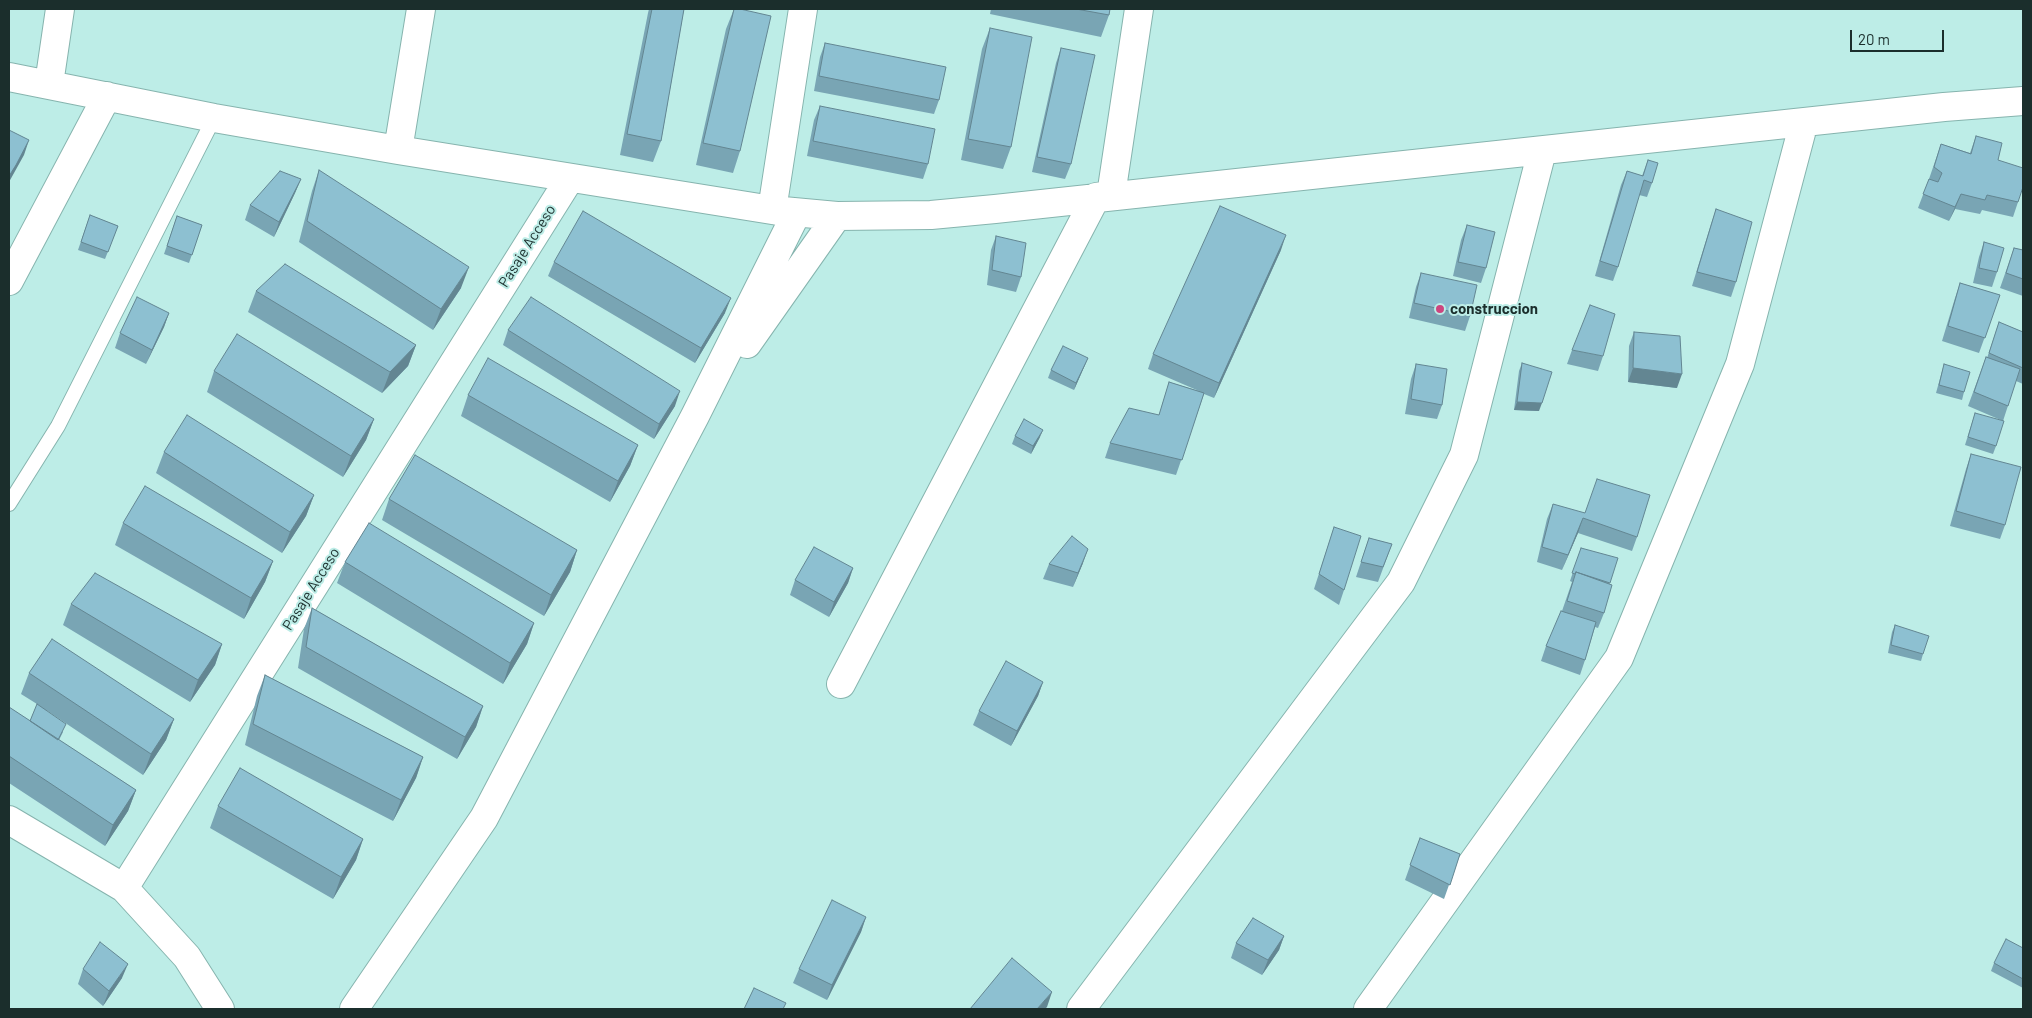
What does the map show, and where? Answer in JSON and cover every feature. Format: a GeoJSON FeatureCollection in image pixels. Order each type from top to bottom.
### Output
{"type":"FeatureCollection","features":[{"type":"Feature","properties":{"kind":"street"},"geometry":{"type":"LineString","coordinates":[[49,84],[60,9]]}},
{"type":"Feature","properties":{"kind":"street"},"geometry":{"type":"LineString","coordinates":[[398,150],[421,9]]}},
{"type":"Feature","properties":{"kind":"street"},"geometry":{"type":"LineString","coordinates":[[354,1009],[484,818],[695,416],[784,212],[803,9]]}},
{"type":"Feature","properties":{"kind":"street"},"geometry":{"type":"LineString","coordinates":[[841,684],[1104,196],[1139,9]]}},
{"type":"Feature","properties":{"kind":"street"},"geometry":{"type":"LineString","coordinates":[[9,77],[214,118],[398,150],[784,212],[837,216],[931,215],[1804,122],[2023,101]]}},
{"type":"Feature","properties":{"kind":"street"},"geometry":{"type":"LineString","coordinates":[[9,281],[107,96]]}},
{"type":"Feature","properties":{"kind":"street"},"geometry":{"type":"LineString","coordinates":[[1368,1009],[1620,658],[1740,364],[1804,122]]}},
{"type":"Feature","properties":{"kind":"street"},"geometry":{"type":"LineString","coordinates":[[1081,1009],[1401,582],[1464,455],[1542,151]]}},
{"type":"Feature","properties":{"kind":"street","name":"Pasaje Acceso"},"geometry":{"type":"LineString","coordinates":[[124,888],[570,178]]}},
{"type":"Feature","properties":{"kind":"street"},"geometry":{"type":"LineString","coordinates":[[695,416],[837,216]]}},
{"type":"Feature","properties":{"kind":"street"},"geometry":{"type":"LineString","coordinates":[[9,820],[124,888],[187,957],[220,1009]]}},
{"type":"Feature","properties":{"kind":"lane"},"geometry":{"type":"LineString","coordinates":[[9,504],[58,426],[214,118]]}},
{"type":"Feature","properties":{"kind":"building"},"geometry":{"type":"Polygon","coordinates":[[[652,9],[684,9],[661,141],[627,134],[652,9]]]}},
{"type":"Feature","properties":{"kind":"building"},"geometry":{"type":"Polygon","coordinates":[[[734,9],[771,16],[740,151],[703,143],[734,9]]]}},
{"type":"Feature","properties":{"kind":"building"},"geometry":{"type":"Polygon","coordinates":[[[1076,9],[1110,9],[1109,15],[1076,9]]]}},
{"type":"Feature","properties":{"kind":"building"},"geometry":{"type":"Polygon","coordinates":[[[990,28],[1032,37],[1011,147],[968,139],[990,28]]]}},
{"type":"Feature","properties":{"kind":"building"},"geometry":{"type":"Polygon","coordinates":[[[825,43],[946,67],[939,100],[819,76],[825,43]]]}},
{"type":"Feature","properties":{"kind":"building"},"geometry":{"type":"Polygon","coordinates":[[[1061,48],[1095,55],[1071,164],[1037,157],[1061,48]]]}},
{"type":"Feature","properties":{"kind":"building"},"geometry":{"type":"Polygon","coordinates":[[[820,106],[935,129],[928,164],[813,141],[820,106]]]}},
{"type":"Feature","properties":{"kind":"building"},"geometry":{"type":"Polygon","coordinates":[[[9,130],[29,140],[9,176],[9,130]]]}},
{"type":"Feature","properties":{"kind":"building"},"geometry":{"type":"Polygon","coordinates":[[[1976,136],[2002,143],[1998,160],[2023,168],[2023,187],[2018,202],[1987,195],[1985,200],[1961,194],[1955,207],[1923,194],[1929,179],[1938,182],[1942,173],[1934,167],[1941,144],[1971,154],[1976,136]]]}},
{"type":"Feature","properties":{"kind":"building"},"geometry":{"type":"Polygon","coordinates":[[[1648,160],[1658,163],[1652,183],[1644,180],[1618,267],[1600,261],[1627,171],[1643,176],[1648,160]]]}},
{"type":"Feature","properties":{"kind":"building"},"geometry":{"type":"Polygon","coordinates":[[[319,170],[469,267],[441,309],[307,221],[319,170]]]}},
{"type":"Feature","properties":{"kind":"building"},"geometry":{"type":"Polygon","coordinates":[[[280,171],[301,179],[279,222],[250,205],[280,171]]]}},
{"type":"Feature","properties":{"kind":"building"},"geometry":{"type":"Polygon","coordinates":[[[1220,206],[1286,235],[1219,383],[1153,354],[1220,206]]]}},
{"type":"Feature","properties":{"kind":"building"},"geometry":{"type":"Polygon","coordinates":[[[1716,209],[1752,222],[1736,282],[1697,272],[1716,209]]]}},
{"type":"Feature","properties":{"kind":"building"},"geometry":{"type":"Polygon","coordinates":[[[583,211],[731,298],[701,348],[554,262],[583,211]]]}},
{"type":"Feature","properties":{"kind":"building"},"geometry":{"type":"Polygon","coordinates":[[[90,215],[118,226],[108,252],[81,242],[90,215]]]}},
{"type":"Feature","properties":{"kind":"building"},"geometry":{"type":"Polygon","coordinates":[[[177,216],[202,225],[192,255],[167,246],[177,216]]]}},
{"type":"Feature","properties":{"kind":"building"},"geometry":{"type":"Polygon","coordinates":[[[1467,225],[1495,232],[1486,268],[1458,262],[1467,225]]]}},
{"type":"Feature","properties":{"kind":"building"},"geometry":{"type":"Polygon","coordinates":[[[996,236],[1026,243],[1021,277],[992,270],[996,236]]]}},
{"type":"Feature","properties":{"kind":"building"},"geometry":{"type":"Polygon","coordinates":[[[1984,242],[2004,248],[1997,272],[1979,268],[1984,242]]]}},
{"type":"Feature","properties":{"kind":"building"},"geometry":{"type":"Polygon","coordinates":[[[2014,248],[2023,250],[2023,279],[2006,273],[2014,248]]]}},
{"type":"Feature","properties":{"kind":"building"},"geometry":{"type":"Polygon","coordinates":[[[285,264],[416,345],[390,372],[256,291],[285,264]]]}},
{"type":"Feature","properties":{"kind":"building"},"geometry":{"type":"Polygon","coordinates":[[[1421,273],[1477,285],[1470,316],[1414,303],[1421,273]]]}},
{"type":"Feature","properties":{"kind":"building"},"geometry":{"type":"Polygon","coordinates":[[[1960,283],[2000,295],[1985,338],[1948,326],[1960,283]]]}},
{"type":"Feature","properties":{"kind":"building"},"geometry":{"type":"Polygon","coordinates":[[[137,297],[169,313],[152,350],[120,333],[137,297]]]}},
{"type":"Feature","properties":{"kind":"building"},"geometry":{"type":"Polygon","coordinates":[[[531,297],[680,391],[659,424],[508,330],[531,297]]]}},
{"type":"Feature","properties":{"kind":"building"},"geometry":{"type":"Polygon","coordinates":[[[1590,305],[1615,314],[1603,356],[1572,350],[1590,305]]]}},
{"type":"Feature","properties":{"kind":"building"},"geometry":{"type":"Polygon","coordinates":[[[1999,322],[2023,332],[2023,368],[1989,353],[1999,322]]]}},
{"type":"Feature","properties":{"kind":"building"},"geometry":{"type":"Polygon","coordinates":[[[1634,332],[1680,336],[1682,374],[1633,368],[1634,332]]]}},
{"type":"Feature","properties":{"kind":"building"},"geometry":{"type":"Polygon","coordinates":[[[237,334],[374,419],[351,456],[214,371],[237,334]]]}},
{"type":"Feature","properties":{"kind":"building"},"geometry":{"type":"Polygon","coordinates":[[[1063,346],[1088,358],[1076,383],[1051,370],[1063,346]]]}},
{"type":"Feature","properties":{"kind":"building"},"geometry":{"type":"Polygon","coordinates":[[[1986,357],[2020,369],[2008,406],[1974,392],[1986,357]]]}},
{"type":"Feature","properties":{"kind":"building"},"geometry":{"type":"Polygon","coordinates":[[[488,358],[638,445],[618,481],[468,395],[488,358]]]}},
{"type":"Feature","properties":{"kind":"building"},"geometry":{"type":"Polygon","coordinates":[[[1522,363],[1552,372],[1542,403],[1517,402],[1522,363]]]}},
{"type":"Feature","properties":{"kind":"building"},"geometry":{"type":"Polygon","coordinates":[[[1416,364],[1447,369],[1442,405],[1411,399],[1416,364]]]}},
{"type":"Feature","properties":{"kind":"building"},"geometry":{"type":"Polygon","coordinates":[[[1944,364],[1970,372],[1964,392],[1939,385],[1944,364]]]}},
{"type":"Feature","properties":{"kind":"building"},"geometry":{"type":"Polygon","coordinates":[[[1169,382],[1204,393],[1182,460],[1110,443],[1129,408],[1159,415],[1169,382]]]}},
{"type":"Feature","properties":{"kind":"building"},"geometry":{"type":"Polygon","coordinates":[[[1975,413],[2004,421],[1996,446],[1968,437],[1975,413]]]}},
{"type":"Feature","properties":{"kind":"building"},"geometry":{"type":"Polygon","coordinates":[[[187,415],[314,495],[290,532],[164,452],[187,415]]]}},
{"type":"Feature","properties":{"kind":"building"},"geometry":{"type":"Polygon","coordinates":[[[1024,419],[1043,430],[1033,446],[1015,436],[1024,419]]]}},
{"type":"Feature","properties":{"kind":"building"},"geometry":{"type":"Polygon","coordinates":[[[1971,454],[2021,467],[2005,525],[1956,511],[1971,454]]]}},
{"type":"Feature","properties":{"kind":"building"},"geometry":{"type":"Polygon","coordinates":[[[415,455],[577,550],[551,595],[389,499],[415,455]]]}},
{"type":"Feature","properties":{"kind":"building"},"geometry":{"type":"Polygon","coordinates":[[[1597,479],[1650,495],[1637,537],[1583,518],[1568,555],[1542,547],[1553,504],[1585,513],[1597,479]]]}},
{"type":"Feature","properties":{"kind":"building"},"geometry":{"type":"Polygon","coordinates":[[[145,486],[273,561],[251,598],[123,523],[145,486]]]}},
{"type":"Feature","properties":{"kind":"building"},"geometry":{"type":"Polygon","coordinates":[[[369,523],[534,623],[510,663],[345,562],[369,523]]]}},
{"type":"Feature","properties":{"kind":"building"},"geometry":{"type":"Polygon","coordinates":[[[1334,527],[1361,536],[1344,590],[1319,574],[1334,527]]]}},
{"type":"Feature","properties":{"kind":"building"},"geometry":{"type":"Polygon","coordinates":[[[1072,536],[1088,549],[1078,573],[1049,564],[1072,536]]]}},
{"type":"Feature","properties":{"kind":"building"},"geometry":{"type":"Polygon","coordinates":[[[1369,538],[1392,544],[1383,567],[1361,562],[1369,538]]]}},
{"type":"Feature","properties":{"kind":"building"},"geometry":{"type":"Polygon","coordinates":[[[814,547],[853,568],[834,602],[795,580],[814,547]]]}},
{"type":"Feature","properties":{"kind":"building"},"geometry":{"type":"Polygon","coordinates":[[[1581,548],[1618,558],[1610,583],[1576,572],[1575,574],[1572,573],[1581,548]]]}},
{"type":"Feature","properties":{"kind":"building"},"geometry":{"type":"Polygon","coordinates":[[[1576,572],[1612,585],[1604,613],[1567,601],[1576,572]]]}},
{"type":"Feature","properties":{"kind":"building"},"geometry":{"type":"Polygon","coordinates":[[[95,573],[222,644],[198,680],[71,604],[95,573]]]}},
{"type":"Feature","properties":{"kind":"building"},"geometry":{"type":"Polygon","coordinates":[[[312,608],[483,706],[465,737],[306,647],[312,608]]]}},
{"type":"Feature","properties":{"kind":"building"},"geometry":{"type":"Polygon","coordinates":[[[1561,611],[1596,622],[1585,660],[1546,646],[1561,611]]]}},
{"type":"Feature","properties":{"kind":"building"},"geometry":{"type":"Polygon","coordinates":[[[1895,625],[1929,636],[1923,654],[1891,645],[1895,625]]]}},
{"type":"Feature","properties":{"kind":"building"},"geometry":{"type":"Polygon","coordinates":[[[52,639],[174,719],[151,754],[29,673],[52,639]]]}},
{"type":"Feature","properties":{"kind":"building"},"geometry":{"type":"Polygon","coordinates":[[[1006,661],[1043,682],[1017,731],[979,711],[1006,661]]]}},
{"type":"Feature","properties":{"kind":"building"},"geometry":{"type":"Polygon","coordinates":[[[265,675],[423,757],[401,800],[253,724],[265,675]]]}},
{"type":"Feature","properties":{"kind":"building"},"geometry":{"type":"Polygon","coordinates":[[[37,704],[66,724],[58,740],[30,721],[37,704]]]}},
{"type":"Feature","properties":{"kind":"building"},"geometry":{"type":"Polygon","coordinates":[[[9,707],[136,790],[113,825],[9,756],[9,707]]]}},
{"type":"Feature","properties":{"kind":"building"},"geometry":{"type":"Polygon","coordinates":[[[240,768],[363,839],[341,877],[218,806],[240,768]]]}},
{"type":"Feature","properties":{"kind":"building"},"geometry":{"type":"Polygon","coordinates":[[[1420,838],[1460,854],[1450,885],[1410,865],[1420,838]]]}},
{"type":"Feature","properties":{"kind":"building"},"geometry":{"type":"Polygon","coordinates":[[[832,900],[866,917],[832,985],[799,969],[832,900]]]}},
{"type":"Feature","properties":{"kind":"building"},"geometry":{"type":"Polygon","coordinates":[[[1253,918],[1284,936],[1268,960],[1236,943],[1253,918]]]}},
{"type":"Feature","properties":{"kind":"building"},"geometry":{"type":"Polygon","coordinates":[[[2006,939],[2023,948],[2023,979],[1994,963],[2006,939]]]}},
{"type":"Feature","properties":{"kind":"building"},"geometry":{"type":"Polygon","coordinates":[[[100,942],[128,964],[109,991],[83,969],[100,942]]]}},
{"type":"Feature","properties":{"kind":"building"},"geometry":{"type":"Polygon","coordinates":[[[1012,958],[1052,992],[1037,1009],[970,1009],[1012,958]]]}},
{"type":"Feature","properties":{"kind":"building"},"geometry":{"type":"Polygon","coordinates":[[[754,988],[786,1003],[783,1009],[744,1009],[754,988]]]}},
{"type":"Feature","properties":{"kind":"place","name":"construccion"},"geometry":{"type":"Point","coordinates":[1440,309]}}]}
